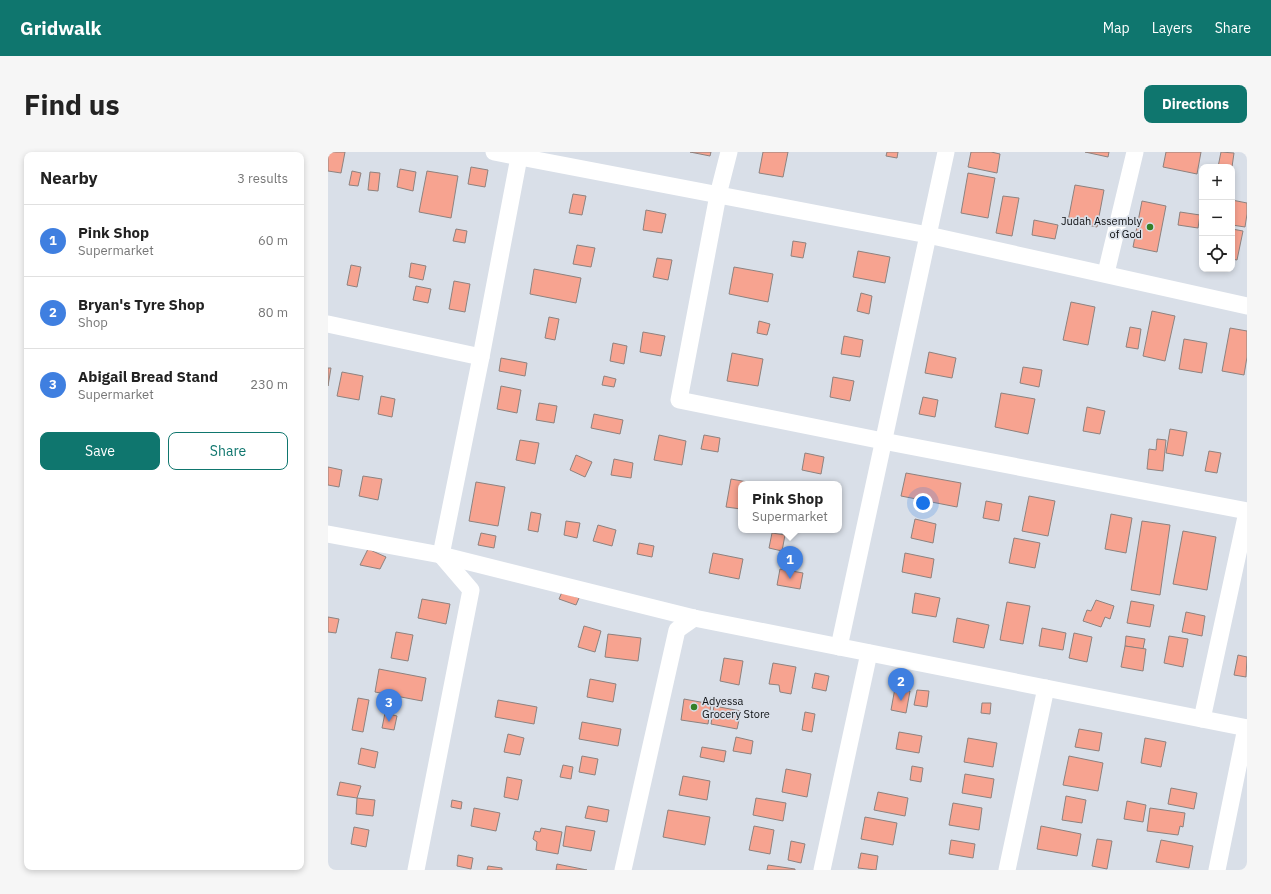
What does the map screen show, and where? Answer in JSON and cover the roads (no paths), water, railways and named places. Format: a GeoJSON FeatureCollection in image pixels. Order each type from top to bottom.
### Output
{"type":"FeatureCollection","features":[{"type":"Feature","properties":{"kind":"street"},"geometry":{"type":"LineString","coordinates":[[494,152],[519,154],[718,195],[928,235],[1106,273],[1247,306]]}},
{"type":"Feature","properties":{"kind":"street"},"geometry":{"type":"LineString","coordinates":[[729,152],[718,195],[679,400],[1247,512],[1202,719]]}},
{"type":"Feature","properties":{"kind":"street"},"geometry":{"type":"LineString","coordinates":[[839,647],[946,152]]}},
{"type":"Feature","properties":{"kind":"street"},"geometry":{"type":"LineString","coordinates":[[1106,273],[1135,152]]}},
{"type":"Feature","properties":{"kind":"street"},"geometry":{"type":"LineString","coordinates":[[441,555],[481,357],[519,154]]}},
{"type":"Feature","properties":{"kind":"street"},"geometry":{"type":"LineString","coordinates":[[328,324],[481,357]]}},
{"type":"Feature","properties":{"kind":"street"},"geometry":{"type":"LineString","coordinates":[[328,534],[441,555],[694,618],[1247,728],[1217,870]]}},
{"type":"Feature","properties":{"kind":"street"},"geometry":{"type":"LineString","coordinates":[[416,870],[470,590],[441,555]]}},
{"type":"Feature","properties":{"kind":"street"},"geometry":{"type":"LineString","coordinates":[[623,870],[677,630],[694,618]]}},
{"type":"Feature","properties":{"kind":"street"},"geometry":{"type":"LineString","coordinates":[[822,870],[869,653]]}},
{"type":"Feature","properties":{"kind":"street"},"geometry":{"type":"LineString","coordinates":[[1007,870],[1046,688]]}},
{"type":"Feature","properties":{"kind":"place","name":"Judah Assembly of God"},"geometry":{"type":"Point","coordinates":[1150,227]}},
{"type":"Feature","properties":{"kind":"place","name":"Pink Shop"},"geometry":{"type":"Point","coordinates":[790,579]}},
{"type":"Feature","properties":{"kind":"place","name":"Bryan's Tyre Shop"},"geometry":{"type":"Point","coordinates":[901,701]}},
{"type":"Feature","properties":{"kind":"place","name":"Adyessa Grocery Store"},"geometry":{"type":"Point","coordinates":[694,707]}},
{"type":"Feature","properties":{"kind":"place","name":"Abigail Bread Stand"},"geometry":{"type":"Point","coordinates":[389,722]}}]}
